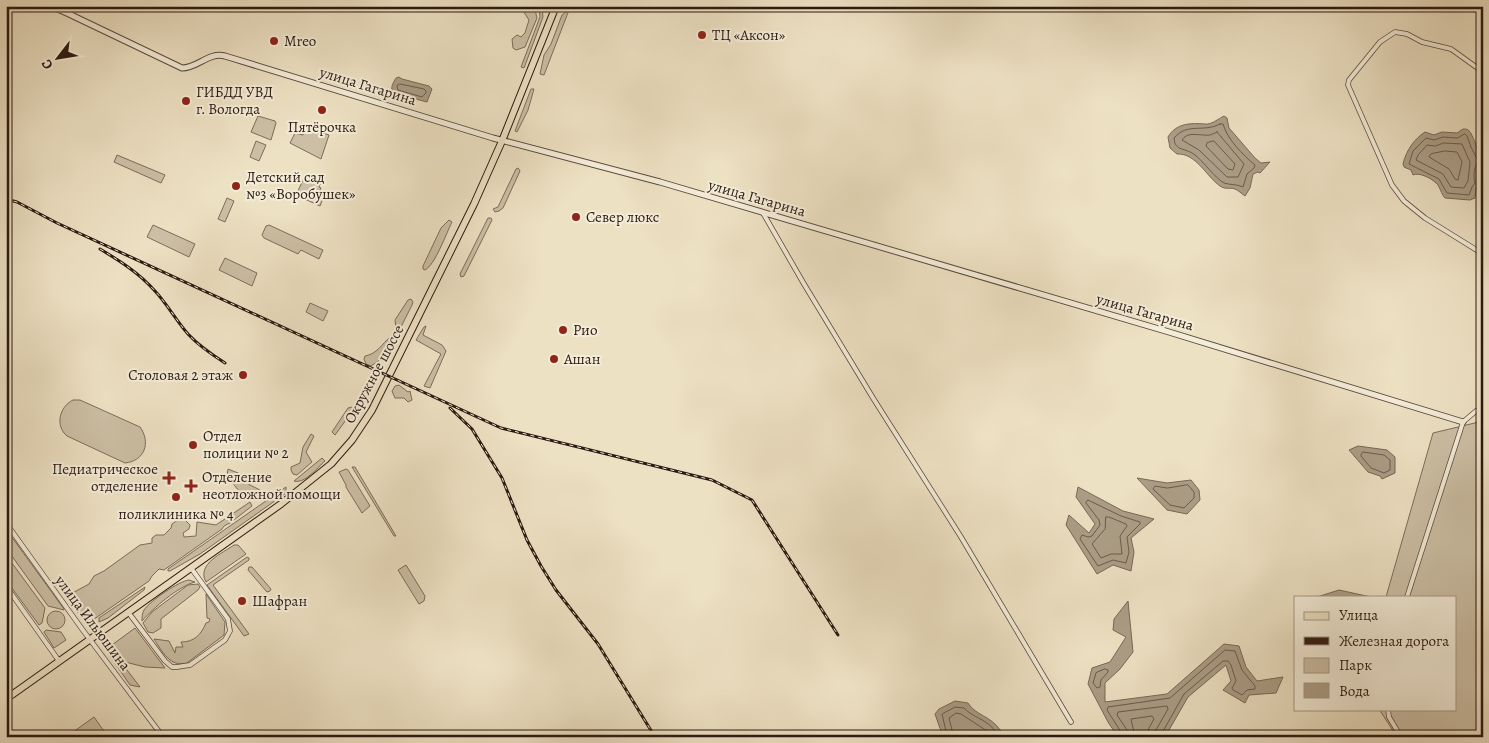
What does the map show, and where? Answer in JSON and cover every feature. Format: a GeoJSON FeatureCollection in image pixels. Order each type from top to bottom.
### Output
{"type":"FeatureCollection","features":[{"type":"Feature","properties":{"kind":"main road","name":"Окружное шоссе"},"geometry":{"type":"LineString","coordinates":[[6,698],[311,482],[331,464],[352,440],[372,410],[474,204],[502,141],[556,6]]}},
{"type":"Feature","properties":{"kind":"street","name":"улица Гагарина"},"geometry":{"type":"LineString","coordinates":[[51,6],[182,68],[189,67],[213,55],[221,55],[502,141],[660,182],[1249,355],[1464,422]]}},
{"type":"Feature","properties":{"kind":"street"},"geometry":{"type":"LineString","coordinates":[[1483,72],[1451,50],[1422,42],[1407,34],[1395,32],[1380,42],[1349,80],[1348,85],[1392,185],[1404,201],[1425,218],[1483,254]]}},
{"type":"Feature","properties":{"kind":"street"},"geometry":{"type":"LineString","coordinates":[[763,213],[873,398],[961,537],[1071,722]]}},
{"type":"Feature","properties":{"kind":"street"},"geometry":{"type":"LineString","coordinates":[[1407,596],[1464,422],[1476,411],[1483,409]]}},
{"type":"Feature","properties":{"kind":"street","name":"улица Ильюшина"},"geometry":{"type":"LineString","coordinates":[[6,523],[163,737]]}},
{"type":"Feature","properties":{"kind":"street"},"geometry":{"type":"LineString","coordinates":[[128,612],[165,661],[172,666],[181,668],[190,665],[225,640],[230,631],[229,623],[191,568]]}},
{"type":"Feature","properties":{"kind":"street"},"geometry":{"type":"LineString","coordinates":[[6,586],[59,661]]}},
{"type":"Feature","properties":{"kind":"street"},"geometry":{"type":"LineString","coordinates":[[1388,710],[1389,716],[1401,737]]}},
{"type":"Feature","properties":{"kind":"green space"},"geometry":{"type":"Polygon","coordinates":[[[520,6],[534,6],[537,18],[525,47],[516,50],[513,48],[512,39],[517,35],[521,37],[525,33],[529,20],[520,6]]]}},
{"type":"Feature","properties":{"kind":"green space"},"geometry":{"type":"Polygon","coordinates":[[[539,6],[542,7],[543,17],[524,68],[521,67],[540,17],[539,6]]]}},
{"type":"Feature","properties":{"kind":"green space"},"geometry":{"type":"Polygon","coordinates":[[[569,10],[544,75],[540,74],[544,55],[551,44],[562,15],[569,10]]]}},
{"type":"Feature","properties":{"kind":"green space"},"geometry":{"type":"Polygon","coordinates":[[[531,89],[534,89],[528,110],[517,132],[515,131],[531,89]]]}},
{"type":"Feature","properties":{"kind":"green space"},"geometry":{"type":"Polygon","coordinates":[[[258,116],[275,121],[271,140],[251,132],[258,116]]]}},
{"type":"Feature","properties":{"kind":"green space"},"geometry":{"type":"Polygon","coordinates":[[[309,129],[329,135],[321,159],[290,143],[295,133],[303,135],[309,129]]]}},
{"type":"Feature","properties":{"kind":"green space"},"geometry":{"type":"Polygon","coordinates":[[[256,141],[266,145],[259,161],[250,157],[256,141]]]}},
{"type":"Feature","properties":{"kind":"green space"},"geometry":{"type":"Polygon","coordinates":[[[117,155],[165,175],[161,183],[114,162],[117,155]]]}},
{"type":"Feature","properties":{"kind":"green space"},"geometry":{"type":"Polygon","coordinates":[[[518,168],[520,171],[503,208],[495,212],[493,209],[498,207],[518,168]]]}},
{"type":"Feature","properties":{"kind":"green space"},"geometry":{"type":"Polygon","coordinates":[[[306,174],[321,181],[320,190],[325,193],[320,206],[296,195],[306,174]]]}},
{"type":"Feature","properties":{"kind":"green space"},"geometry":{"type":"Polygon","coordinates":[[[227,198],[234,201],[225,222],[218,219],[227,198]]]}},
{"type":"Feature","properties":{"kind":"green space"},"geometry":{"type":"Polygon","coordinates":[[[488,218],[492,220],[464,276],[461,277],[460,274],[488,218]]]}},
{"type":"Feature","properties":{"kind":"green space"},"geometry":{"type":"Polygon","coordinates":[[[449,220],[452,222],[433,262],[425,270],[423,269],[441,228],[449,220]]]}},
{"type":"Feature","properties":{"kind":"green space"},"geometry":{"type":"Polygon","coordinates":[[[153,225],[195,244],[189,257],[147,237],[153,225]]]}},
{"type":"Feature","properties":{"kind":"green space"},"geometry":{"type":"Polygon","coordinates":[[[269,225],[323,250],[319,259],[301,250],[298,254],[264,238],[262,235],[266,226],[269,225]]]}},
{"type":"Feature","properties":{"kind":"green space"},"geometry":{"type":"Polygon","coordinates":[[[225,258],[257,273],[252,286],[219,270],[225,258]]]}},
{"type":"Feature","properties":{"kind":"green space"},"geometry":{"type":"Polygon","coordinates":[[[411,299],[412,305],[399,331],[396,328],[395,320],[408,300],[411,299]]]}},
{"type":"Feature","properties":{"kind":"green space"},"geometry":{"type":"Polygon","coordinates":[[[310,303],[328,311],[323,321],[306,312],[310,303]]]}},
{"type":"Feature","properties":{"kind":"green space"},"geometry":{"type":"Polygon","coordinates":[[[426,326],[423,335],[442,345],[446,351],[430,388],[424,386],[441,354],[416,340],[426,326]]]}},
{"type":"Feature","properties":{"kind":"green space"},"geometry":{"type":"Polygon","coordinates":[[[390,337],[394,340],[386,356],[371,366],[366,364],[365,356],[376,351],[390,337]]]}},
{"type":"Feature","properties":{"kind":"green space"},"geometry":{"type":"Polygon","coordinates":[[[399,385],[408,392],[410,391],[412,400],[408,402],[404,398],[395,398],[392,391],[395,386],[399,385]]]}},
{"type":"Feature","properties":{"kind":"green space"},"geometry":{"type":"Polygon","coordinates":[[[73,400],[80,400],[140,427],[145,439],[144,450],[141,455],[137,459],[125,463],[67,436],[61,427],[60,417],[64,407],[73,400]]]}},
{"type":"Feature","properties":{"kind":"green space"},"geometry":{"type":"Polygon","coordinates":[[[352,407],[354,409],[335,435],[332,432],[348,408],[352,407]]]}},
{"type":"Feature","properties":{"kind":"green space"},"geometry":{"type":"Polygon","coordinates":[[[1483,421],[1483,737],[1397,737],[1380,710],[1456,710],[1456,596],[1386,596],[1433,433],[1483,421]]]}},
{"type":"Feature","properties":{"kind":"green space"},"geometry":{"type":"Polygon","coordinates":[[[311,434],[314,436],[306,452],[312,462],[297,475],[293,474],[291,467],[300,463],[303,447],[311,434]]]}},
{"type":"Feature","properties":{"kind":"green space"},"geometry":{"type":"Polygon","coordinates":[[[322,458],[325,461],[311,475],[302,480],[294,481],[322,458]]]}},
{"type":"Feature","properties":{"kind":"green space"},"geometry":{"type":"Polygon","coordinates":[[[352,467],[355,467],[396,536],[394,536],[352,467]]]}},
{"type":"Feature","properties":{"kind":"green space"},"geometry":{"type":"Polygon","coordinates":[[[228,469],[248,477],[250,481],[248,484],[260,490],[258,495],[248,496],[239,491],[227,475],[228,469]]]}},
{"type":"Feature","properties":{"kind":"green space"},"geometry":{"type":"Polygon","coordinates":[[[346,469],[370,506],[362,513],[339,472],[346,469]]]}},
{"type":"Feature","properties":{"kind":"green space"},"geometry":{"type":"Polygon","coordinates":[[[286,487],[286,493],[200,554],[168,571],[168,569],[286,487]]]}},
{"type":"Feature","properties":{"kind":"green space"},"geometry":{"type":"Polygon","coordinates":[[[250,502],[252,506],[222,529],[164,570],[159,569],[149,581],[90,622],[86,622],[75,609],[78,606],[77,602],[72,604],[67,596],[89,584],[94,576],[140,545],[152,543],[152,538],[156,535],[164,535],[171,528],[172,524],[182,517],[190,525],[189,529],[183,533],[184,537],[196,536],[197,522],[216,525],[250,502]]]}},
{"type":"Feature","properties":{"kind":"green space"},"geometry":{"type":"Polygon","coordinates":[[[6,529],[64,610],[48,606],[6,548],[6,529]]]}},
{"type":"Feature","properties":{"kind":"green space"},"geometry":{"type":"Polygon","coordinates":[[[234,545],[238,545],[246,554],[206,582],[204,576],[208,564],[234,545]]]}},
{"type":"Feature","properties":{"kind":"green space"},"geometry":{"type":"Polygon","coordinates":[[[6,555],[45,608],[42,623],[39,625],[6,580],[6,555]]]}},
{"type":"Feature","properties":{"kind":"green space"},"geometry":{"type":"Polygon","coordinates":[[[247,557],[249,560],[213,585],[249,634],[244,636],[207,585],[247,557]]]}},
{"type":"Feature","properties":{"kind":"green space"},"geometry":{"type":"Polygon","coordinates":[[[406,565],[425,596],[424,601],[419,604],[398,570],[406,565]]]}},
{"type":"Feature","properties":{"kind":"green space"},"geometry":{"type":"Polygon","coordinates":[[[249,567],[252,567],[271,589],[270,591],[267,592],[248,570],[249,567]]]}},
{"type":"Feature","properties":{"kind":"green space"},"geometry":{"type":"Polygon","coordinates":[[[189,580],[195,582],[167,598],[142,621],[144,610],[152,602],[165,592],[189,580]]]}},
{"type":"Feature","properties":{"kind":"green space"},"geometry":{"type":"Polygon","coordinates":[[[198,584],[200,587],[198,590],[161,619],[161,628],[153,633],[148,632],[143,623],[152,612],[188,585],[198,584]]]}},
{"type":"Feature","properties":{"kind":"green space"},"geometry":{"type":"Polygon","coordinates":[[[145,587],[144,590],[108,618],[99,622],[99,618],[145,587]]]}},
{"type":"Feature","properties":{"kind":"green space"},"geometry":{"type":"Polygon","coordinates":[[[206,594],[225,622],[224,635],[187,663],[181,664],[171,661],[154,639],[169,641],[175,653],[176,647],[183,647],[181,642],[190,641],[196,637],[210,619],[207,618],[206,594]]]}},
{"type":"Feature","properties":{"kind":"green space"},"geometry":{"type":"Polygon","coordinates":[[[56,611],[62,614],[65,620],[62,626],[56,629],[50,626],[47,620],[50,614],[56,611]]]}},
{"type":"Feature","properties":{"kind":"green space"},"geometry":{"type":"Polygon","coordinates":[[[135,628],[165,668],[145,667],[125,662],[112,645],[135,628]]]}},
{"type":"Feature","properties":{"kind":"green space"},"geometry":{"type":"Polygon","coordinates":[[[46,630],[61,632],[66,640],[54,648],[44,632],[46,630]]]}},
{"type":"Feature","properties":{"kind":"green space"},"geometry":{"type":"Polygon","coordinates":[[[114,653],[140,687],[130,685],[110,656],[114,653]]]}},
{"type":"Feature","properties":{"kind":"green space"},"geometry":{"type":"Polygon","coordinates":[[[94,717],[108,737],[70,737],[69,735],[94,717]]]}},
{"type":"Feature","properties":{"kind":"water"},"geometry":{"type":"Polygon","coordinates":[[[399,77],[429,86],[432,89],[427,102],[393,93],[393,84],[396,78],[399,77]]]}},
{"type":"Feature","properties":{"kind":"water"},"geometry":{"type":"Polygon","coordinates":[[[1224,116],[1227,118],[1229,128],[1255,158],[1261,163],[1270,162],[1260,173],[1253,174],[1250,188],[1245,196],[1235,189],[1220,186],[1190,157],[1177,154],[1170,148],[1168,137],[1171,132],[1180,126],[1210,124],[1224,116]]]}},
{"type":"Feature","properties":{"kind":"water"},"geometry":{"type":"Polygon","coordinates":[[[1463,129],[1468,130],[1471,134],[1483,165],[1480,168],[1478,177],[1482,183],[1476,189],[1475,198],[1470,200],[1445,198],[1434,181],[1422,175],[1413,175],[1411,170],[1404,167],[1403,164],[1411,146],[1425,132],[1434,135],[1442,132],[1457,133],[1463,129]]]}},
{"type":"Feature","properties":{"kind":"water"},"geometry":{"type":"Polygon","coordinates":[[[1358,446],[1387,450],[1395,457],[1395,473],[1382,479],[1380,476],[1368,472],[1349,450],[1358,446]]]}},
{"type":"Feature","properties":{"kind":"water"},"geometry":{"type":"Polygon","coordinates":[[[1137,478],[1167,483],[1191,480],[1199,490],[1200,500],[1187,514],[1167,510],[1137,478]]]}},
{"type":"Feature","properties":{"kind":"water"},"geometry":{"type":"Polygon","coordinates":[[[1078,487],[1123,511],[1154,519],[1131,538],[1134,552],[1131,571],[1113,565],[1097,574],[1066,525],[1069,515],[1089,533],[1095,524],[1076,497],[1078,487]]]}},
{"type":"Feature","properties":{"kind":"water"},"geometry":{"type":"Polygon","coordinates":[[[1339,590],[1366,596],[1320,596],[1339,590]]]}},
{"type":"Feature","properties":{"kind":"water"},"geometry":{"type":"Polygon","coordinates":[[[1128,601],[1133,652],[1120,669],[1105,683],[1105,702],[1167,694],[1224,644],[1239,646],[1246,667],[1257,681],[1283,677],[1276,693],[1249,695],[1245,703],[1223,690],[1231,681],[1226,665],[1188,697],[1165,737],[1118,737],[1088,684],[1092,668],[1110,662],[1126,637],[1113,630],[1114,619],[1128,601]]]}},
{"type":"Feature","properties":{"kind":"water"},"geometry":{"type":"Polygon","coordinates":[[[955,701],[968,703],[975,711],[997,726],[1001,731],[999,737],[938,737],[941,731],[935,714],[939,709],[955,701]]]}},
{"type":"Feature","properties":{"kind":"railway"},"geometry":{"type":"LineString","coordinates":[[6,199],[17,202],[57,223],[501,428],[712,480],[752,500],[838,635]]}},
{"type":"Feature","properties":{"kind":"railway"},"geometry":{"type":"LineString","coordinates":[[100,249],[136,273],[159,296],[192,338],[205,350],[225,363]]}},
{"type":"Feature","properties":{"kind":"railway"},"geometry":{"type":"LineString","coordinates":[[450,408],[472,429],[502,478],[527,540],[541,566],[556,590],[598,644],[655,737]]}},
{"type":"Feature","properties":{"kind":"place","name":"ТЦ «Аксон»"},"geometry":{"type":"Point","coordinates":[702,35]}},
{"type":"Feature","properties":{"kind":"place","name":"Mreo"},"geometry":{"type":"Point","coordinates":[274,41]}},
{"type":"Feature","properties":{"kind":"place","name":"ГИБДД УВД г. Вологда"},"geometry":{"type":"Point","coordinates":[186,101]}},
{"type":"Feature","properties":{"kind":"place","name":"Пятёрочка"},"geometry":{"type":"Point","coordinates":[322,110]}},
{"type":"Feature","properties":{"kind":"place","name":"Детский сад №3 «Воробушек»"},"geometry":{"type":"Point","coordinates":[236,186]}},
{"type":"Feature","properties":{"kind":"place","name":"Север люкс"},"geometry":{"type":"Point","coordinates":[576,217]}},
{"type":"Feature","properties":{"kind":"place","name":"Рио"},"geometry":{"type":"Point","coordinates":[563,330]}},
{"type":"Feature","properties":{"kind":"place","name":"Ашан"},"geometry":{"type":"Point","coordinates":[554,359]}},
{"type":"Feature","properties":{"kind":"place","name":"Столовая 2 этаж"},"geometry":{"type":"Point","coordinates":[243,375]}},
{"type":"Feature","properties":{"kind":"place","name":"Отдел полиции № 2"},"geometry":{"type":"Point","coordinates":[193,445]}},
{"type":"Feature","properties":{"kind":"place","name":"Педиатрическое отделение"},"geometry":{"type":"Point","coordinates":[169,478]}},
{"type":"Feature","properties":{"kind":"place","name":"Отделение неотложной помощи"},"geometry":{"type":"Point","coordinates":[191,486]}},
{"type":"Feature","properties":{"kind":"place","name":"поликлиника № 4"},"geometry":{"type":"Point","coordinates":[176,497]}},
{"type":"Feature","properties":{"kind":"place","name":"Шафран"},"geometry":{"type":"Point","coordinates":[242,601]}}]}
